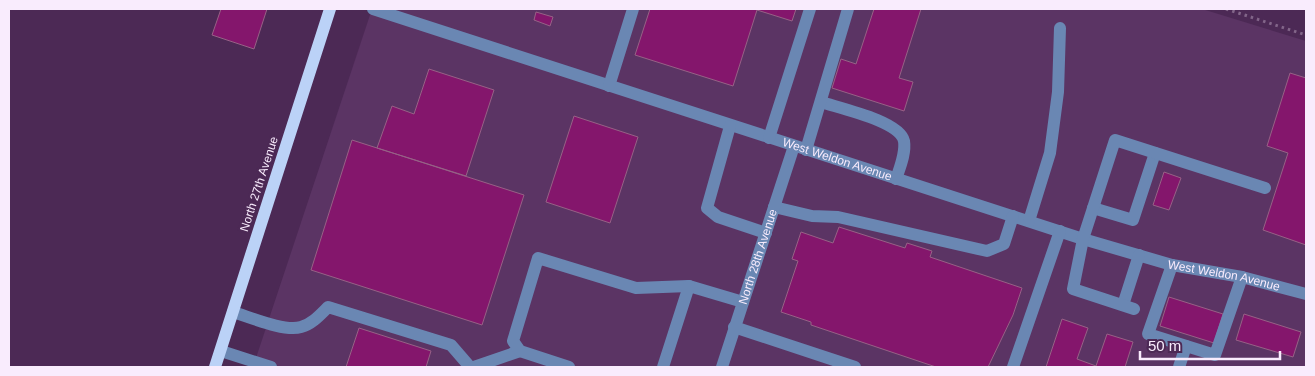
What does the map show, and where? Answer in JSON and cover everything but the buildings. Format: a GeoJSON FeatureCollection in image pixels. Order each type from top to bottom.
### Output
{"type":"FeatureCollection","features":[{"type":"Feature","properties":{"kind":"main road","name":"North 27th Avenue"},"geometry":{"type":"LineString","coordinates":[[214,367],[330,9]]}},
{"type":"Feature","properties":{"kind":"street","name":"West Weldon Avenue"},"geometry":{"type":"LineString","coordinates":[[373,9],[1083,239],[1172,264],[1242,277],[1306,294]]}},
{"type":"Feature","properties":{"kind":"street"},"geometry":{"type":"LineString","coordinates":[[609,86],[633,9]]}},
{"type":"Feature","properties":{"kind":"street"},"geometry":{"type":"LineString","coordinates":[[770,138],[810,9]]}},
{"type":"Feature","properties":{"kind":"street","name":"North 28th Avenue"},"geometry":{"type":"LineString","coordinates":[[722,367],[774,207],[820,102],[848,9]]}},
{"type":"Feature","properties":{"kind":"street"},"geometry":{"type":"LineString","coordinates":[[1029,222],[1050,153],[1058,92],[1060,28]]}},
{"type":"Feature","properties":{"kind":"street"},"geometry":{"type":"LineString","coordinates":[[820,102],[895,128],[904,139],[904,150],[896,179]]}},
{"type":"Feature","properties":{"kind":"street"},"geometry":{"type":"LineString","coordinates":[[730,126],[707,208],[718,217],[766,233]]}},
{"type":"Feature","properties":{"kind":"street"},"geometry":{"type":"LineString","coordinates":[[1139,255],[1129,307],[1073,289],[1083,239],[1115,140],[1264,188]]}},
{"type":"Feature","properties":{"kind":"street"},"geometry":{"type":"LineString","coordinates":[[1093,208],[1133,220],[1155,153]]}},
{"type":"Feature","properties":{"kind":"street"},"geometry":{"type":"LineString","coordinates":[[774,207],[812,216],[838,217],[987,251],[1004,244],[1013,216]]}},
{"type":"Feature","properties":{"kind":"street"},"geometry":{"type":"LineString","coordinates":[[1014,367],[1060,231]]}},
{"type":"Feature","properties":{"kind":"street"},"geometry":{"type":"LineString","coordinates":[[569,367],[520,351],[513,341],[538,258],[636,288],[689,286],[743,302]]}},
{"type":"Feature","properties":{"kind":"street"},"geometry":{"type":"LineString","coordinates":[[1172,264],[1148,334],[1215,355],[1242,277]]}},
{"type":"Feature","properties":{"kind":"street"},"geometry":{"type":"LineString","coordinates":[[663,367],[689,286]]}},
{"type":"Feature","properties":{"kind":"street"},"geometry":{"type":"LineString","coordinates":[[233,312],[287,328],[299,328],[310,324],[328,306],[451,345],[470,367]]}},
{"type":"Feature","properties":{"kind":"street"},"geometry":{"type":"LineString","coordinates":[[734,328],[855,367]]}},
{"type":"Feature","properties":{"kind":"street"},"geometry":{"type":"LineString","coordinates":[[1179,367],[1186,346]]}},
{"type":"Feature","properties":{"kind":"street"},"geometry":{"type":"LineString","coordinates":[[220,351],[271,367]]}},
{"type":"Feature","properties":{"kind":"street"},"geometry":{"type":"LineString","coordinates":[[474,367],[520,351]]}},
{"type":"Feature","properties":{"kind":"path"},"geometry":{"type":"LineString","coordinates":[[1226,9],[1306,34]]}},
{"type":"Feature","properties":{"kind":"shaded area"},"geometry":{"type":"Polygon","coordinates":[[[372,9],[1202,9],[1306,41],[1306,367],[253,367],[372,9]]]}}]}
